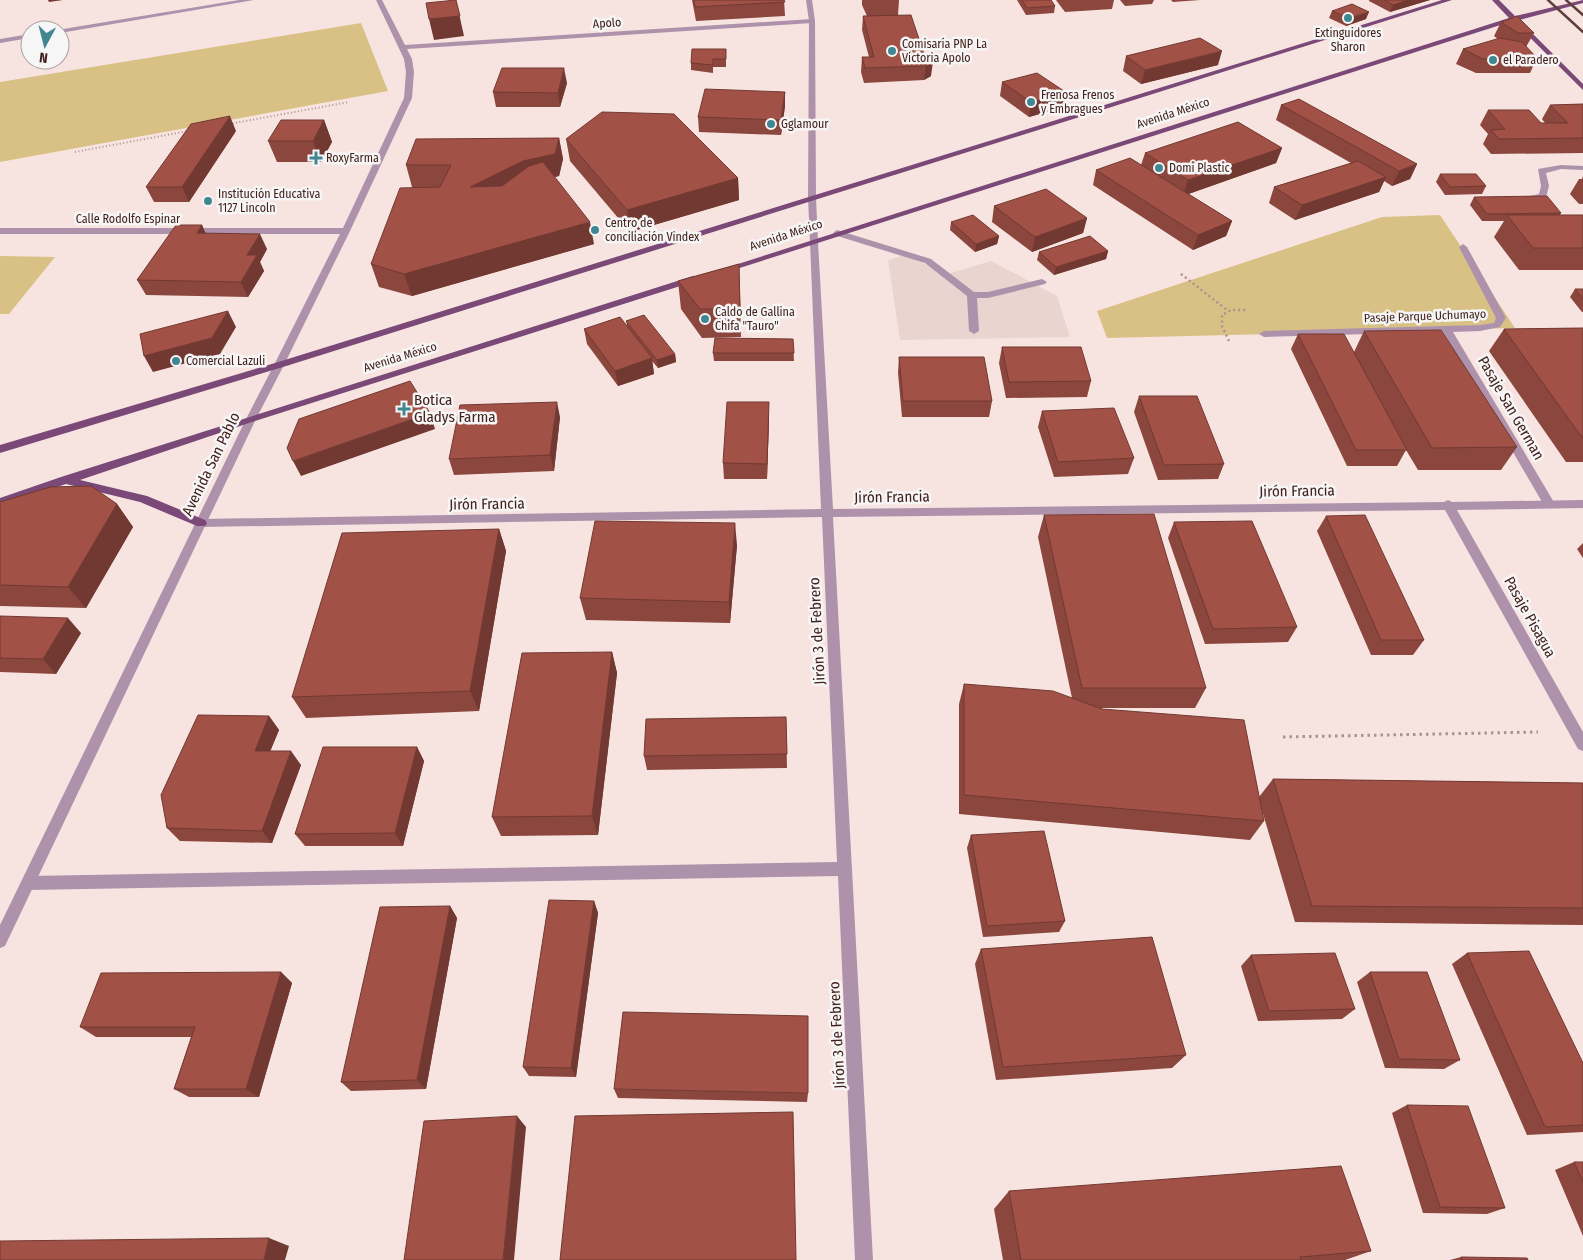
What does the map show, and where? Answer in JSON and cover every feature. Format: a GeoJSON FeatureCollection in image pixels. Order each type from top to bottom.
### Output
{"type":"FeatureCollection","features":[{"type":"Feature","properties":{"kind":"main road","name":"Avenida México"},"geometry":{"type":"LineString","coordinates":[[0,449],[279,365],[1449,0]]}},
{"type":"Feature","properties":{"kind":"main road"},"geometry":{"type":"LineString","coordinates":[[1495,0],[1583,88]]}},
{"type":"Feature","properties":{"kind":"main road","name":"Avenida México"},"geometry":{"type":"LineString","coordinates":[[710,274],[1513,19],[1583,1]]}},
{"type":"Feature","properties":{"kind":"main road","name":"Avenida México"},"geometry":{"type":"LineString","coordinates":[[0,502],[251,419],[701,277]]}},
{"type":"Feature","properties":{"kind":"main road"},"geometry":{"type":"LineString","coordinates":[[65,480],[143,499],[201,523]]}},
{"type":"Feature","properties":{"kind":"street"},"geometry":{"type":"LineString","coordinates":[[70,30],[251,0]]}},
{"type":"Feature","properties":{"kind":"street","name":"Avenida San Pablo"},"geometry":{"type":"LineString","coordinates":[[0,940],[251,419],[346,231],[408,98],[410,72],[403,47],[379,0]]}},
{"type":"Feature","properties":{"kind":"street","name":"Jirón 3 de Febrero"},"geometry":{"type":"LineString","coordinates":[[809,0],[812,20],[812,198],[864,1260]]}},
{"type":"Feature","properties":{"kind":"street","name":"Apolo"},"geometry":{"type":"LineString","coordinates":[[403,47],[812,20]]}},
{"type":"Feature","properties":{"kind":"street"},"geometry":{"type":"LineString","coordinates":[[0,41],[20,38]]}},
{"type":"Feature","properties":{"kind":"street"},"geometry":{"type":"LineString","coordinates":[[1519,201],[1532,200],[1543,195],[1545,186],[1541,171],[1561,167],[1583,168]]}},
{"type":"Feature","properties":{"kind":"street","name":"Calle Rodolfo Espinar"},"geometry":{"type":"LineString","coordinates":[[0,231],[346,231]]}},
{"type":"Feature","properties":{"kind":"street"},"geometry":{"type":"LineString","coordinates":[[837,233],[913,255],[928,262],[972,295],[988,295],[1042,282]]}},
{"type":"Feature","properties":{"kind":"street","name":"Pasaje Parque Uchumayo"},"geometry":{"type":"LineString","coordinates":[[1264,334],[1490,327],[1500,322],[1502,318],[1463,248]]}},
{"type":"Feature","properties":{"kind":"street"},"geometry":{"type":"LineString","coordinates":[[972,295],[974,331]]}},
{"type":"Feature","properties":{"kind":"street","name":"Pasaje San German"},"geometry":{"type":"LineString","coordinates":[[1446,328],[1550,504]]}},
{"type":"Feature","properties":{"kind":"street","name":"Jirón Francia"},"geometry":{"type":"LineString","coordinates":[[201,523],[1448,504],[1583,504]]}},
{"type":"Feature","properties":{"kind":"street","name":"Pasaje Pisagua"},"geometry":{"type":"LineString","coordinates":[[1448,504],[1583,745]]}},
{"type":"Feature","properties":{"kind":"street"},"geometry":{"type":"LineString","coordinates":[[29,883],[845,870]]}},
{"type":"Feature","properties":{"kind":"path"},"geometry":{"type":"LineString","coordinates":[[222,125],[349,102]]}},
{"type":"Feature","properties":{"kind":"path"},"geometry":{"type":"LineString","coordinates":[[75,152],[192,130]]}},
{"type":"Feature","properties":{"kind":"path"},"geometry":{"type":"LineString","coordinates":[[1181,274],[1227,310]]}},
{"type":"Feature","properties":{"kind":"path"},"geometry":{"type":"LineString","coordinates":[[1283,737],[1576,731]]}},
{"type":"Feature","properties":{"kind":"shaded area"},"geometry":{"type":"Polygon","coordinates":[[[361,23],[388,91],[0,162],[0,82],[361,23]]]}},
{"type":"Feature","properties":{"kind":"shaded area"},"geometry":{"type":"Polygon","coordinates":[[[1440,215],[1515,328],[1107,338],[1097,311],[1382,217],[1440,215]]]}},
{"type":"Feature","properties":{"kind":"shaded area"},"geometry":{"type":"Polygon","coordinates":[[[905,255],[947,274],[991,261],[1057,296],[1070,337],[900,340],[888,260],[905,255]]]}},
{"type":"Feature","properties":{"kind":"shaded area"},"geometry":{"type":"Polygon","coordinates":[[[0,256],[55,257],[9,314],[0,314],[0,256]]]}},
{"type":"Feature","properties":{"kind":"building"},"geometry":{"type":"Polygon","coordinates":[[[456,0],[460,16],[429,19],[426,3],[456,0]]]}},
{"type":"Feature","properties":{"kind":"building"},"geometry":{"type":"Polygon","coordinates":[[[694,0],[784,0],[785,2],[695,7],[694,0]]]}},
{"type":"Feature","properties":{"kind":"building"},"geometry":{"type":"Polygon","coordinates":[[[1022,0],[1051,0],[1055,6],[1027,8],[1022,0]]]}},
{"type":"Feature","properties":{"kind":"building"},"geometry":{"type":"Polygon","coordinates":[[[1384,0],[1409,0],[1393,5],[1384,0]]]}},
{"type":"Feature","properties":{"kind":"building"},"geometry":{"type":"Polygon","coordinates":[[[1352,4],[1369,12],[1349,18],[1332,11],[1352,4]]]}},
{"type":"Feature","properties":{"kind":"building","name":"Comisaría PNP La Victoria Apolo"},"geometry":{"type":"Polygon","coordinates":[[[911,15],[925,57],[933,62],[926,66],[865,68],[862,57],[874,57],[863,16],[911,15]]]}},
{"type":"Feature","properties":{"kind":"building"},"geometry":{"type":"Polygon","coordinates":[[[1517,16],[1534,33],[1518,33],[1501,22],[1517,16]]]}},
{"type":"Feature","properties":{"kind":"building"},"geometry":{"type":"Polygon","coordinates":[[[1200,38],[1222,51],[1145,70],[1126,56],[1200,38]]]}},
{"type":"Feature","properties":{"kind":"building"},"geometry":{"type":"Polygon","coordinates":[[[1500,38],[1522,42],[1537,58],[1483,59],[1463,49],[1500,38]]]}},
{"type":"Feature","properties":{"kind":"building"},"geometry":{"type":"Polygon","coordinates":[[[692,49],[726,49],[726,59],[713,59],[713,65],[691,63],[692,49]]]}},
{"type":"Feature","properties":{"kind":"building"},"geometry":{"type":"Polygon","coordinates":[[[502,68],[564,68],[558,93],[493,92],[502,68]]]}},
{"type":"Feature","properties":{"kind":"building"},"geometry":{"type":"Polygon","coordinates":[[[1037,73],[1067,93],[1031,102],[1002,82],[1037,73]]]}},
{"type":"Feature","properties":{"kind":"building"},"geometry":{"type":"Polygon","coordinates":[[[705,89],[785,92],[781,120],[698,117],[705,89]]]}},
{"type":"Feature","properties":{"kind":"building"},"geometry":{"type":"Polygon","coordinates":[[[1299,99],[1417,164],[1399,171],[1281,105],[1299,99]]]}},
{"type":"Feature","properties":{"kind":"building"},"geometry":{"type":"Polygon","coordinates":[[[1583,104],[1583,138],[1499,139],[1491,130],[1505,129],[1488,110],[1529,110],[1541,123],[1568,123],[1550,105],[1583,104]]]}},
{"type":"Feature","properties":{"kind":"building"},"geometry":{"type":"Polygon","coordinates":[[[602,112],[674,114],[738,178],[627,210],[566,139],[602,112]]]}},
{"type":"Feature","properties":{"kind":"building"},"geometry":{"type":"Polygon","coordinates":[[[230,116],[182,187],[146,187],[191,124],[230,116]]]}},
{"type":"Feature","properties":{"kind":"building"},"geometry":{"type":"Polygon","coordinates":[[[281,120],[324,120],[313,141],[268,141],[281,120]]]}},
{"type":"Feature","properties":{"kind":"building"},"geometry":{"type":"Polygon","coordinates":[[[1238,122],[1282,148],[1188,180],[1145,153],[1238,122]]]}},
{"type":"Feature","properties":{"kind":"building"},"geometry":{"type":"Polygon","coordinates":[[[559,138],[555,154],[523,161],[470,187],[502,186],[529,166],[543,162],[590,222],[404,274],[371,264],[400,188],[440,187],[451,165],[406,165],[416,139],[559,138]]]}},
{"type":"Feature","properties":{"kind":"building"},"geometry":{"type":"Polygon","coordinates":[[[1130,158],[1232,221],[1198,235],[1096,170],[1130,158]]]}},
{"type":"Feature","properties":{"kind":"building"},"geometry":{"type":"Polygon","coordinates":[[[1358,161],[1386,177],[1302,205],[1274,187],[1358,161]]]}},
{"type":"Feature","properties":{"kind":"building"},"geometry":{"type":"Polygon","coordinates":[[[1440,174],[1476,174],[1486,186],[1450,187],[1440,174]]]}},
{"type":"Feature","properties":{"kind":"building"},"geometry":{"type":"Polygon","coordinates":[[[1046,189],[1087,218],[1035,237],[994,206],[1046,189]]]}},
{"type":"Feature","properties":{"kind":"building"},"geometry":{"type":"Polygon","coordinates":[[[1547,196],[1561,213],[1487,214],[1474,197],[1547,196]]]}},
{"type":"Feature","properties":{"kind":"building"},"geometry":{"type":"Polygon","coordinates":[[[973,215],[999,236],[976,244],[951,222],[973,215]]]}},
{"type":"Feature","properties":{"kind":"building"},"geometry":{"type":"Polygon","coordinates":[[[1507,215],[1583,215],[1583,248],[1533,248],[1507,215]]]}},
{"type":"Feature","properties":{"kind":"building"},"geometry":{"type":"Polygon","coordinates":[[[176,225],[202,225],[197,233],[260,234],[247,255],[257,255],[241,282],[137,280],[176,225]]]}},
{"type":"Feature","properties":{"kind":"building"},"geometry":{"type":"Polygon","coordinates":[[[1090,236],[1108,251],[1056,267],[1039,252],[1090,236]]]}},
{"type":"Feature","properties":{"kind":"building"},"geometry":{"type":"Polygon","coordinates":[[[739,264],[740,309],[700,309],[678,281],[739,264]]]}},
{"type":"Feature","properties":{"kind":"building"},"geometry":{"type":"Polygon","coordinates":[[[1575,289],[1583,289],[1583,299],[1575,289]]]}},
{"type":"Feature","properties":{"kind":"building"},"geometry":{"type":"Polygon","coordinates":[[[228,311],[212,338],[144,356],[140,334],[228,311]]]}},
{"type":"Feature","properties":{"kind":"building"},"geometry":{"type":"Polygon","coordinates":[[[644,315],[675,354],[657,360],[626,321],[644,315]]]}},
{"type":"Feature","properties":{"kind":"building"},"geometry":{"type":"Polygon","coordinates":[[[620,317],[652,358],[615,371],[584,329],[620,317]]]}},
{"type":"Feature","properties":{"kind":"building"},"geometry":{"type":"Polygon","coordinates":[[[1583,328],[1583,439],[1504,329],[1583,328]]]}},
{"type":"Feature","properties":{"kind":"building"},"geometry":{"type":"Polygon","coordinates":[[[1441,330],[1517,447],[1432,448],[1364,331],[1441,330]]]}},
{"type":"Feature","properties":{"kind":"building"},"geometry":{"type":"Polygon","coordinates":[[[1298,334],[1344,334],[1407,450],[1356,450],[1298,334]]]}},
{"type":"Feature","properties":{"kind":"building"},"geometry":{"type":"Polygon","coordinates":[[[715,338],[793,339],[794,353],[713,353],[715,338]]]}},
{"type":"Feature","properties":{"kind":"building"},"geometry":{"type":"Polygon","coordinates":[[[1002,347],[1081,347],[1091,381],[1009,382],[1002,347]]]}},
{"type":"Feature","properties":{"kind":"building"},"geometry":{"type":"Polygon","coordinates":[[[899,357],[984,357],[992,401],[903,401],[899,357]]]}},
{"type":"Feature","properties":{"kind":"building"},"geometry":{"type":"Polygon","coordinates":[[[410,381],[430,413],[293,461],[287,448],[299,419],[410,381]]]}},
{"type":"Feature","properties":{"kind":"building"},"geometry":{"type":"Polygon","coordinates":[[[1139,396],[1197,396],[1224,464],[1164,465],[1139,396]]]}},
{"type":"Feature","properties":{"kind":"building"},"geometry":{"type":"Polygon","coordinates":[[[557,402],[550,455],[449,459],[460,405],[557,402]]]}},
{"type":"Feature","properties":{"kind":"building"},"geometry":{"type":"Polygon","coordinates":[[[727,402],[769,402],[767,464],[723,463],[727,402]]]}},
{"type":"Feature","properties":{"kind":"building"},"geometry":{"type":"Polygon","coordinates":[[[1114,408],[1134,458],[1058,462],[1042,411],[1114,408]]]}},
{"type":"Feature","properties":{"kind":"building"},"geometry":{"type":"Polygon","coordinates":[[[91,486],[117,504],[68,587],[0,585],[0,502],[50,487],[91,486]]]}},
{"type":"Feature","properties":{"kind":"building"},"geometry":{"type":"Polygon","coordinates":[[[1154,514],[1206,688],[1082,688],[1044,515],[1154,514]]]}},
{"type":"Feature","properties":{"kind":"building"},"geometry":{"type":"Polygon","coordinates":[[[1365,515],[1424,640],[1381,640],[1326,516],[1365,515]]]}},
{"type":"Feature","properties":{"kind":"building"},"geometry":{"type":"Polygon","coordinates":[[[595,521],[735,523],[729,602],[580,598],[595,521]]]}},
{"type":"Feature","properties":{"kind":"building"},"geometry":{"type":"Polygon","coordinates":[[[1252,521],[1297,627],[1213,629],[1174,522],[1252,521]]]}},
{"type":"Feature","properties":{"kind":"building"},"geometry":{"type":"Polygon","coordinates":[[[499,529],[470,691],[292,697],[342,533],[499,529]]]}},
{"type":"Feature","properties":{"kind":"building"},"geometry":{"type":"Polygon","coordinates":[[[0,616],[68,618],[43,659],[0,658],[0,616]]]}},
{"type":"Feature","properties":{"kind":"building"},"geometry":{"type":"Polygon","coordinates":[[[612,652],[592,816],[492,817],[522,653],[612,652]]]}},
{"type":"Feature","properties":{"kind":"building"},"geometry":{"type":"Polygon","coordinates":[[[964,684],[1053,691],[1102,709],[1244,720],[1264,821],[964,795],[964,684]]]}},
{"type":"Feature","properties":{"kind":"building"},"geometry":{"type":"Polygon","coordinates":[[[198,715],[269,716],[255,751],[291,751],[262,831],[167,828],[161,795],[198,715]]]}},
{"type":"Feature","properties":{"kind":"building"},"geometry":{"type":"Polygon","coordinates":[[[786,717],[787,754],[644,756],[646,719],[786,717]]]}},
{"type":"Feature","properties":{"kind":"building"},"geometry":{"type":"Polygon","coordinates":[[[323,747],[417,747],[395,833],[295,834],[323,747]]]}},
{"type":"Feature","properties":{"kind":"building"},"geometry":{"type":"Polygon","coordinates":[[[1273,779],[1583,783],[1583,908],[1312,906],[1273,779]]]}},
{"type":"Feature","properties":{"kind":"building"},"geometry":{"type":"Polygon","coordinates":[[[1044,831],[1065,921],[987,926],[971,835],[1044,831]]]}},
{"type":"Feature","properties":{"kind":"building"},"geometry":{"type":"Polygon","coordinates":[[[549,900],[594,901],[571,1068],[523,1067],[549,900]]]}},
{"type":"Feature","properties":{"kind":"building"},"geometry":{"type":"Polygon","coordinates":[[[450,906],[417,1080],[341,1082],[380,907],[450,906]]]}},
{"type":"Feature","properties":{"kind":"building"},"geometry":{"type":"Polygon","coordinates":[[[1152,937],[1186,1055],[1003,1067],[981,949],[1152,937]]]}},
{"type":"Feature","properties":{"kind":"building"},"geometry":{"type":"Polygon","coordinates":[[[1529,951],[1583,1063],[1583,1125],[1545,1127],[1467,953],[1529,951]]]}},
{"type":"Feature","properties":{"kind":"building"},"geometry":{"type":"Polygon","coordinates":[[[1335,953],[1355,1009],[1269,1011],[1251,955],[1335,953]]]}},
{"type":"Feature","properties":{"kind":"building"},"geometry":{"type":"Polygon","coordinates":[[[281,972],[246,1089],[174,1089],[195,1027],[80,1027],[101,973],[281,972]]]}},
{"type":"Feature","properties":{"kind":"building"},"geometry":{"type":"Polygon","coordinates":[[[1370,972],[1427,972],[1460,1060],[1399,1059],[1370,972]]]}},
{"type":"Feature","properties":{"kind":"building"},"geometry":{"type":"Polygon","coordinates":[[[623,1012],[808,1016],[808,1093],[614,1089],[623,1012]]]}},
{"type":"Feature","properties":{"kind":"building"},"geometry":{"type":"Polygon","coordinates":[[[1407,1105],[1468,1106],[1505,1208],[1440,1207],[1407,1105]]]}},
{"type":"Feature","properties":{"kind":"building"},"geometry":{"type":"Polygon","coordinates":[[[793,1112],[796,1260],[560,1260],[575,1116],[793,1112]]]}},
{"type":"Feature","properties":{"kind":"building"},"geometry":{"type":"Polygon","coordinates":[[[517,1116],[503,1260],[404,1260],[424,1121],[517,1116]]]}},
{"type":"Feature","properties":{"kind":"building"},"geometry":{"type":"Polygon","coordinates":[[[1574,1162],[1583,1162],[1583,1182],[1574,1162]]]}},
{"type":"Feature","properties":{"kind":"building"},"geometry":{"type":"Polygon","coordinates":[[[1341,1166],[1371,1251],[1300,1257],[1301,1260],[1021,1260],[1009,1191],[1341,1166]]]}},
{"type":"Feature","properties":{"kind":"building"},"geometry":{"type":"Polygon","coordinates":[[[269,1238],[264,1260],[0,1260],[0,1241],[269,1238]]]}},
{"type":"Feature","properties":{"kind":"building"},"geometry":{"type":"Polygon","coordinates":[[[1461,1257],[1527,1258],[1528,1260],[1462,1260],[1461,1257]]]}},
{"type":"Feature","properties":{"kind":"railway"},"geometry":{"type":"LineString","coordinates":[[1548,0],[1583,32]]}},
{"type":"Feature","properties":{"kind":"railway"},"geometry":{"type":"LineString","coordinates":[[1566,0],[1583,15]]}},
{"type":"Feature","properties":{"kind":"place","name":"Extinguidores Sharon"},"geometry":{"type":"Point","coordinates":[1348,18]}},
{"type":"Feature","properties":{"kind":"place","name":"Comisaría PNP La Victoria Apolo"},"geometry":{"type":"Point","coordinates":[892,51]}},
{"type":"Feature","properties":{"kind":"place","name":"el Paradero"},"geometry":{"type":"Point","coordinates":[1493,60]}},
{"type":"Feature","properties":{"kind":"place","name":"Frenosa Frenos y Embragues"},"geometry":{"type":"Point","coordinates":[1031,102]}},
{"type":"Feature","properties":{"kind":"place","name":"Gglamour"},"geometry":{"type":"Point","coordinates":[771,124]}},
{"type":"Feature","properties":{"kind":"place","name":"RoxyFarma"},"geometry":{"type":"Point","coordinates":[316,158]}},
{"type":"Feature","properties":{"kind":"place","name":"Domi Plastic"},"geometry":{"type":"Point","coordinates":[1159,168]}},
{"type":"Feature","properties":{"kind":"place","name":"Institución Educativa 1127 Lincoln"},"geometry":{"type":"Point","coordinates":[208,201]}},
{"type":"Feature","properties":{"kind":"place","name":"Centro de conciliación Vindex"},"geometry":{"type":"Point","coordinates":[595,230]}},
{"type":"Feature","properties":{"kind":"place","name":"Caldo de Gallina Chifa \"Tauro\""},"geometry":{"type":"Point","coordinates":[705,319]}},
{"type":"Feature","properties":{"kind":"place","name":"Comercial Lazuli"},"geometry":{"type":"Point","coordinates":[176,361]}},
{"type":"Feature","properties":{"kind":"place","name":"Botica Gladys Farma"},"geometry":{"type":"Point","coordinates":[404,409]}}]}
